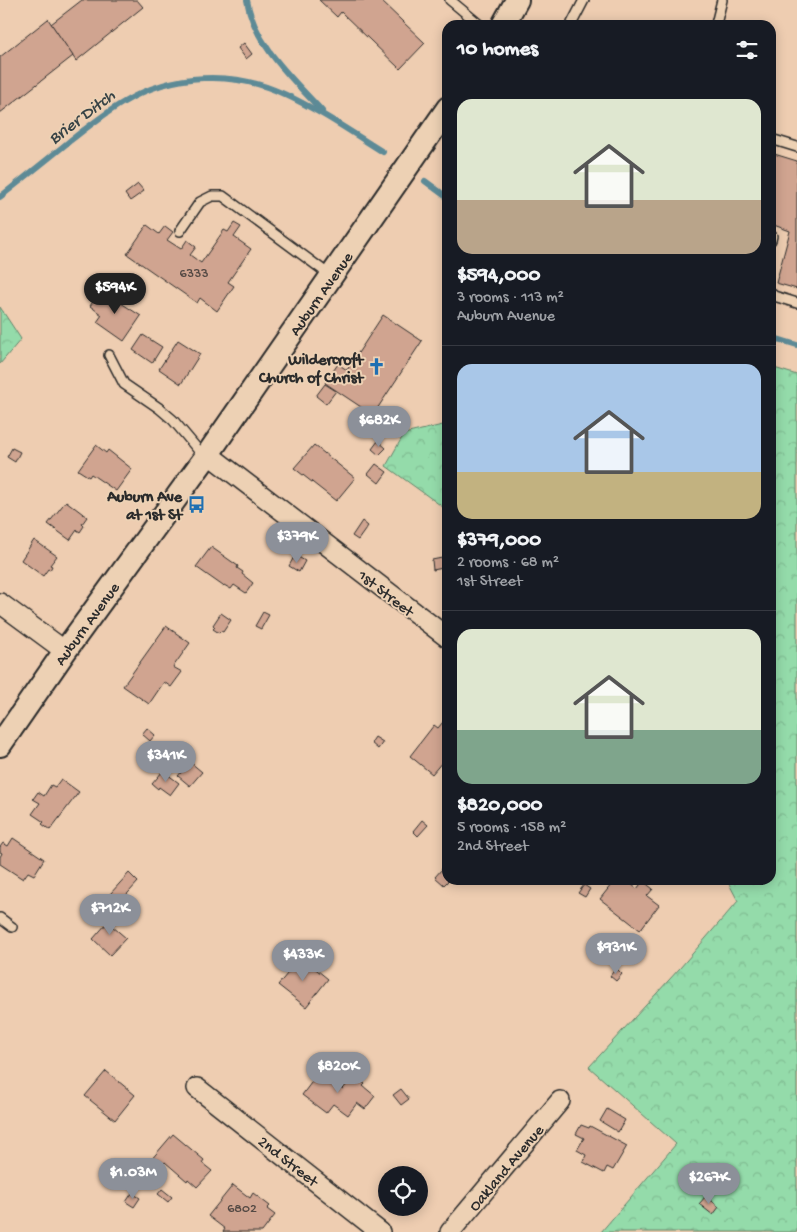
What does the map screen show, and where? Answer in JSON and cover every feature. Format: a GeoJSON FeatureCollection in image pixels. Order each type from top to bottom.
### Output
{"type":"FeatureCollection","features":[{"type":"Feature","properties":{"kind":"street"},"geometry":{"type":"LineString","coordinates":[[506,20],[517,0]]}},
{"type":"Feature","properties":{"kind":"street","name":"Auburn Avenue"},"geometry":{"type":"LineString","coordinates":[[0,745],[65,651],[207,456],[442,117]]}},
{"type":"Feature","properties":{"kind":"street","name":"1st Street"},"geometry":{"type":"LineString","coordinates":[[207,456],[442,633]]}},
{"type":"Feature","properties":{"kind":"street"},"geometry":{"type":"LineString","coordinates":[[0,603],[65,651]]}},
{"type":"Feature","properties":{"kind":"street","name":"2nd Street"},"geometry":{"type":"LineString","coordinates":[[197,1088],[380,1232]]}},
{"type":"Feature","properties":{"kind":"street","name":"Oakland Avenue"},"geometry":{"type":"LineString","coordinates":[[450,1232],[560,1101]]}},
{"type":"Feature","properties":{"kind":"lane"},"geometry":{"type":"LineString","coordinates":[[450,0],[474,20]]}},
{"type":"Feature","properties":{"kind":"lane"},"geometry":{"type":"LineString","coordinates":[[574,20],[584,0]]}},
{"type":"Feature","properties":{"kind":"lane"},"geometry":{"type":"LineString","coordinates":[[717,20],[722,0]]}},
{"type":"Feature","properties":{"kind":"lane"},"geometry":{"type":"LineString","coordinates":[[776,141],[797,147]]}},
{"type":"Feature","properties":{"kind":"lane"},"geometry":{"type":"LineString","coordinates":[[180,231],[200,202],[212,196],[223,196],[331,276]]}},
{"type":"Feature","properties":{"kind":"lane"},"geometry":{"type":"LineString","coordinates":[[776,297],[797,303]]}},
{"type":"Feature","properties":{"kind":"lane"},"geometry":{"type":"LineString","coordinates":[[109,355],[124,384],[174,420],[207,456]]}},
{"type":"Feature","properties":{"kind":"lane"},"geometry":{"type":"LineString","coordinates":[[0,918],[12,927]]}},
{"type":"Feature","properties":{"kind":"green space"},"geometry":{"type":"Polygon","coordinates":[[[0,307],[21,339],[0,364],[0,307]]]}},
{"type":"Feature","properties":{"kind":"green space"},"geometry":{"type":"Polygon","coordinates":[[[776,369],[797,375],[797,1232],[601,1232],[676,1144],[589,1067],[680,968],[738,901],[730,885],[776,885],[776,369]]]}},
{"type":"Feature","properties":{"kind":"green space"},"geometry":{"type":"Polygon","coordinates":[[[442,425],[442,506],[386,466],[404,434],[442,425]]]}},
{"type":"Feature","properties":{"kind":"building"},"geometry":{"type":"Polygon","coordinates":[[[82,0],[137,0],[143,7],[76,61],[51,24],[82,0]]]}},
{"type":"Feature","properties":{"kind":"building"},"geometry":{"type":"Polygon","coordinates":[[[319,0],[380,0],[425,43],[400,69],[341,12],[337,17],[319,0]]]}},
{"type":"Feature","properties":{"kind":"building"},"geometry":{"type":"Polygon","coordinates":[[[48,19],[73,56],[0,113],[0,57],[48,19]]]}},
{"type":"Feature","properties":{"kind":"building"},"geometry":{"type":"Polygon","coordinates":[[[244,43],[252,54],[246,59],[238,48],[244,43]]]}},
{"type":"Feature","properties":{"kind":"building"},"geometry":{"type":"Polygon","coordinates":[[[776,155],[797,161],[797,289],[776,283],[790,231],[776,226],[776,155]]]}},
{"type":"Feature","properties":{"kind":"building"},"geometry":{"type":"Polygon","coordinates":[[[138,184],[144,191],[130,201],[125,194],[138,184]]]}},
{"type":"Feature","properties":{"kind":"building"},"geometry":{"type":"Polygon","coordinates":[[[234,223],[241,227],[234,237],[251,249],[228,282],[234,286],[217,311],[200,298],[197,303],[127,254],[147,225],[159,234],[165,226],[173,232],[167,240],[181,249],[187,240],[196,247],[190,255],[201,263],[224,230],[228,232],[234,223]]]}},
{"type":"Feature","properties":{"kind":"building"},"geometry":{"type":"Polygon","coordinates":[[[101,290],[141,316],[124,341],[97,322],[102,315],[90,306],[101,290]]]}},
{"type":"Feature","properties":{"kind":"building","name":"Wildercroft Church of Christ"},"geometry":{"type":"Polygon","coordinates":[[[383,315],[422,341],[373,415],[325,383],[338,364],[347,370],[383,315]]]}},
{"type":"Feature","properties":{"kind":"building"},"geometry":{"type":"Polygon","coordinates":[[[143,335],[162,347],[152,363],[133,350],[143,335]]]}},
{"type":"Feature","properties":{"kind":"building"},"geometry":{"type":"Polygon","coordinates":[[[178,340],[200,354],[181,384],[159,369],[178,340]]]}},
{"type":"Feature","properties":{"kind":"building"},"geometry":{"type":"Polygon","coordinates":[[[325,384],[336,391],[326,404],[316,396],[325,384]]]}},
{"type":"Feature","properties":{"kind":"building"},"geometry":{"type":"Polygon","coordinates":[[[378,441],[386,448],[379,455],[372,449],[378,441]]]}},
{"type":"Feature","properties":{"kind":"building"},"geometry":{"type":"Polygon","coordinates":[[[96,445],[106,453],[108,450],[132,469],[116,491],[91,474],[89,477],[78,470],[96,445]]]}},
{"type":"Feature","properties":{"kind":"building"},"geometry":{"type":"Polygon","coordinates":[[[314,445],[355,478],[336,501],[294,468],[314,445]]]}},
{"type":"Feature","properties":{"kind":"building"},"geometry":{"type":"Polygon","coordinates":[[[12,448],[20,452],[15,462],[7,457],[12,448]]]}},
{"type":"Feature","properties":{"kind":"building"},"geometry":{"type":"Polygon","coordinates":[[[376,464],[387,472],[379,483],[368,474],[376,464]]]}},
{"type":"Feature","properties":{"kind":"building"},"geometry":{"type":"Polygon","coordinates":[[[66,501],[87,517],[82,524],[84,526],[80,532],[77,530],[70,540],[48,524],[66,501]]]}},
{"type":"Feature","properties":{"kind":"building"},"geometry":{"type":"Polygon","coordinates":[[[362,521],[368,526],[358,540],[352,536],[362,521]]]}},
{"type":"Feature","properties":{"kind":"building"},"geometry":{"type":"Polygon","coordinates":[[[34,540],[57,556],[50,565],[52,566],[50,570],[48,569],[43,576],[21,560],[34,540]]]}},
{"type":"Feature","properties":{"kind":"building"},"geometry":{"type":"Polygon","coordinates":[[[211,547],[238,566],[237,568],[243,572],[242,574],[253,583],[246,593],[234,585],[231,589],[223,586],[196,567],[211,547]]]}},
{"type":"Feature","properties":{"kind":"building"},"geometry":{"type":"Polygon","coordinates":[[[295,555],[305,561],[299,572],[289,566],[295,555]]]}},
{"type":"Feature","properties":{"kind":"building"},"geometry":{"type":"Polygon","coordinates":[[[442,558],[442,568],[433,570],[432,560],[442,558]]]}},
{"type":"Feature","properties":{"kind":"building"},"geometry":{"type":"Polygon","coordinates":[[[263,612],[269,615],[261,629],[255,626],[263,612]]]}},
{"type":"Feature","properties":{"kind":"building"},"geometry":{"type":"Polygon","coordinates":[[[221,613],[231,620],[223,632],[219,633],[213,629],[215,627],[213,625],[221,613]]]}},
{"type":"Feature","properties":{"kind":"building"},"geometry":{"type":"Polygon","coordinates":[[[166,626],[190,643],[173,667],[182,672],[171,687],[164,682],[149,704],[123,686],[166,626]]]}},
{"type":"Feature","properties":{"kind":"building"},"geometry":{"type":"Polygon","coordinates":[[[442,723],[442,762],[432,774],[410,756],[434,725],[438,728],[442,723]]]}},
{"type":"Feature","properties":{"kind":"building"},"geometry":{"type":"Polygon","coordinates":[[[147,728],[155,735],[150,741],[142,734],[147,728]]]}},
{"type":"Feature","properties":{"kind":"building"},"geometry":{"type":"Polygon","coordinates":[[[375,737],[383,742],[378,749],[371,743],[375,737]]]}},
{"type":"Feature","properties":{"kind":"building"},"geometry":{"type":"Polygon","coordinates":[[[190,762],[202,772],[190,786],[178,776],[190,762]]]}},
{"type":"Feature","properties":{"kind":"building"},"geometry":{"type":"Polygon","coordinates":[[[163,771],[179,783],[170,795],[152,784],[163,771]]]}},
{"type":"Feature","properties":{"kind":"building"},"geometry":{"type":"Polygon","coordinates":[[[61,779],[79,792],[50,830],[42,824],[44,822],[32,814],[40,803],[33,799],[38,792],[44,796],[51,785],[55,787],[61,779]]]}},
{"type":"Feature","properties":{"kind":"building"},"geometry":{"type":"Polygon","coordinates":[[[422,820],[428,825],[418,836],[413,831],[422,820]]]}},
{"type":"Feature","properties":{"kind":"building"},"geometry":{"type":"Polygon","coordinates":[[[13,838],[44,859],[34,875],[28,872],[23,879],[0,864],[2,853],[0,852],[0,847],[3,843],[8,846],[13,838]]]}},
{"type":"Feature","properties":{"kind":"building"},"geometry":{"type":"Polygon","coordinates":[[[442,869],[442,883],[435,877],[442,869]]]}},
{"type":"Feature","properties":{"kind":"building"},"geometry":{"type":"Polygon","coordinates":[[[129,873],[138,882],[111,912],[101,904],[129,873]]]}},
{"type":"Feature","properties":{"kind":"building"},"geometry":{"type":"Polygon","coordinates":[[[584,885],[590,889],[585,897],[578,893],[584,885]]]}},
{"type":"Feature","properties":{"kind":"building"},"geometry":{"type":"Polygon","coordinates":[[[611,885],[632,885],[637,889],[640,885],[648,885],[653,889],[647,896],[659,905],[640,930],[600,899],[611,885]]]}},
{"type":"Feature","properties":{"kind":"building"},"geometry":{"type":"Polygon","coordinates":[[[111,914],[118,920],[112,926],[126,938],[110,955],[93,939],[107,923],[104,921],[111,914]]]}},
{"type":"Feature","properties":{"kind":"building"},"geometry":{"type":"Polygon","coordinates":[[[301,957],[328,979],[306,1007],[278,985],[301,957]]]}},
{"type":"Feature","properties":{"kind":"building"},"geometry":{"type":"Polygon","coordinates":[[[616,968],[622,974],[616,981],[610,976],[616,968]]]}},
{"type":"Feature","properties":{"kind":"building"},"geometry":{"type":"Polygon","coordinates":[[[106,1071],[135,1095],[115,1120],[85,1096],[106,1071]]]}},
{"type":"Feature","properties":{"kind":"building"},"geometry":{"type":"Polygon","coordinates":[[[320,1071],[343,1089],[354,1075],[375,1096],[365,1109],[357,1103],[348,1115],[333,1104],[326,1113],[302,1095],[320,1071]]]}},
{"type":"Feature","properties":{"kind":"building"},"geometry":{"type":"Polygon","coordinates":[[[401,1089],[409,1099],[401,1105],[393,1095],[401,1089]]]}},
{"type":"Feature","properties":{"kind":"building"},"geometry":{"type":"Polygon","coordinates":[[[607,1109],[625,1120],[618,1132],[600,1121],[607,1109]]]}},
{"type":"Feature","properties":{"kind":"building"},"geometry":{"type":"Polygon","coordinates":[[[581,1125],[589,1128],[590,1126],[627,1146],[613,1170],[607,1167],[604,1173],[583,1162],[586,1155],[577,1150],[584,1138],[576,1134],[581,1125]]]}},
{"type":"Feature","properties":{"kind":"building"},"geometry":{"type":"Polygon","coordinates":[[[173,1134],[204,1160],[202,1163],[212,1171],[197,1187],[165,1162],[159,1169],[150,1161],[173,1134]]]}},
{"type":"Feature","properties":{"kind":"building"},"geometry":{"type":"Polygon","coordinates":[[[233,1185],[250,1198],[253,1193],[270,1206],[267,1209],[275,1215],[262,1232],[223,1232],[225,1229],[208,1216],[233,1185]]]}},
{"type":"Feature","properties":{"kind":"building"},"geometry":{"type":"Polygon","coordinates":[[[162,1189],[172,1197],[168,1202],[158,1194],[162,1189]]]}},
{"type":"Feature","properties":{"kind":"building"},"geometry":{"type":"Polygon","coordinates":[[[132,1193],[140,1198],[134,1207],[126,1202],[132,1193]]]}},
{"type":"Feature","properties":{"kind":"building"},"geometry":{"type":"Polygon","coordinates":[[[706,1196],[719,1207],[713,1215],[699,1204],[706,1196]]]}},
{"type":"Feature","properties":{"kind":"waterway"},"geometry":{"type":"LineString","coordinates":[[247,0],[251,16],[266,46],[287,74],[322,111]]}},
{"type":"Feature","properties":{"kind":"waterway","name":"Brier Ditch"},"geometry":{"type":"LineString","coordinates":[[0,197],[117,106],[143,92],[182,80],[224,78],[264,86],[310,107],[383,152]]}},
{"type":"Feature","properties":{"kind":"waterway","name":"Brier Ditch"},"geometry":{"type":"LineString","coordinates":[[425,181],[442,194]]}},
{"type":"Feature","properties":{"kind":"waterway","name":"Brier Ditch"},"geometry":{"type":"LineString","coordinates":[[776,339],[797,345]]}},
{"type":"Feature","properties":{"kind":"place","name":"Wildercroft Church of Christ"},"geometry":{"type":"Point","coordinates":[377,367]}},
{"type":"Feature","properties":{"kind":"place","name":"Auburn Ave at 1st St"},"geometry":{"type":"Point","coordinates":[196,504]}}]}
